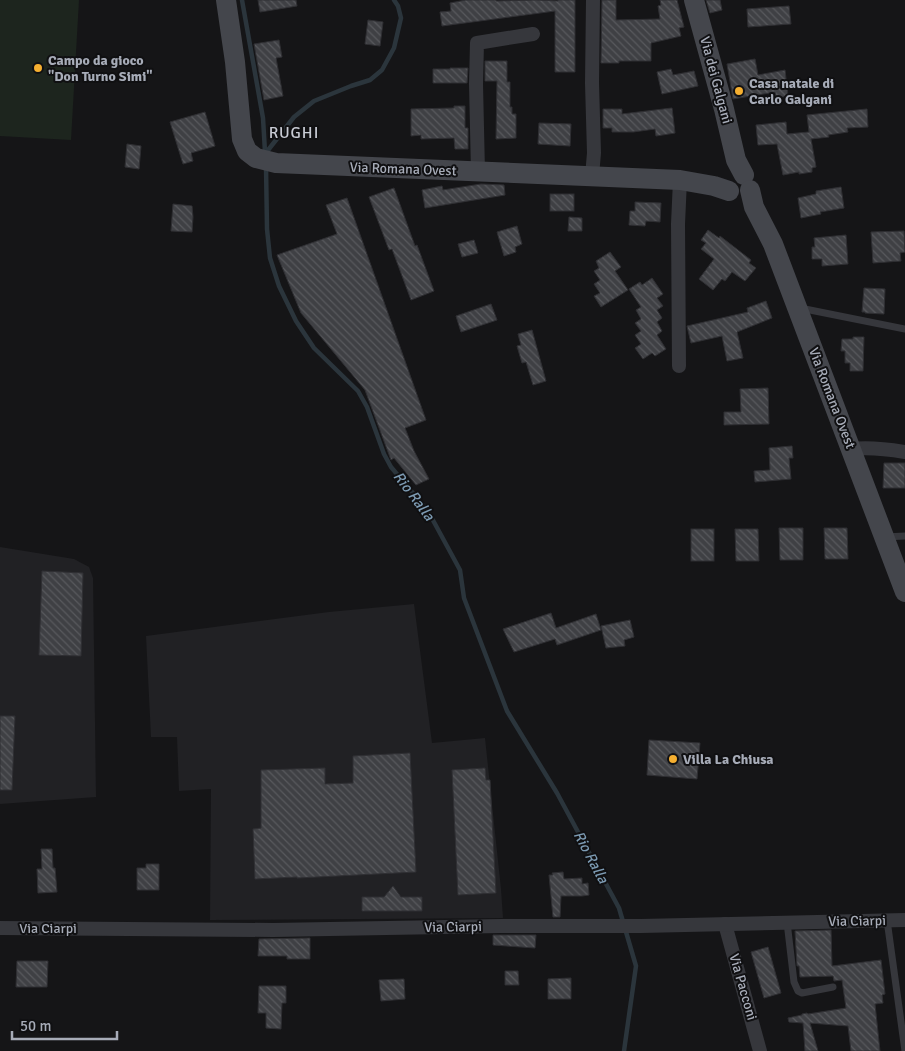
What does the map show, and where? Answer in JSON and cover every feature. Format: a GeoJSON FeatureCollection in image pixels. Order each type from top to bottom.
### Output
{"type":"FeatureCollection","features":[{"type":"Feature","properties":{"kind":"street","name":"Via Romana Ovest"},"geometry":{"type":"LineString","coordinates":[[226,0],[235,62],[242,139],[247,151],[266,161],[680,180],[737,185],[774,244],[905,592]]}},
{"type":"Feature","properties":{"kind":"street"},"geometry":{"type":"LineString","coordinates":[[592,176],[594,153],[592,83],[593,0]]}},
{"type":"Feature","properties":{"kind":"street","name":"Via dei Galgani"},"geometry":{"type":"LineString","coordinates":[[694,0],[724,109],[737,185]]}},
{"type":"Feature","properties":{"kind":"street"},"geometry":{"type":"LineString","coordinates":[[478,172],[476,43],[533,34]]}},
{"type":"Feature","properties":{"kind":"street"},"geometry":{"type":"LineString","coordinates":[[679,366],[678,224],[680,180]]}},
{"type":"Feature","properties":{"kind":"street"},"geometry":{"type":"LineString","coordinates":[[851,449],[888,449],[905,452]]}},
{"type":"Feature","properties":{"kind":"street","name":"Via Ciarpi"},"geometry":{"type":"LineString","coordinates":[[0,928],[273,930],[501,926],[641,926],[905,920]]}},
{"type":"Feature","properties":{"kind":"street","name":"Via Pacconi"},"geometry":{"type":"LineString","coordinates":[[725,924],[760,1051]]}},
{"type":"Feature","properties":{"kind":"lane"},"geometry":{"type":"LineString","coordinates":[[798,308],[905,329]]}},
{"type":"Feature","properties":{"kind":"lane"},"geometry":{"type":"LineString","coordinates":[[884,537],[905,536]]}},
{"type":"Feature","properties":{"kind":"lane"},"geometry":{"type":"LineString","coordinates":[[887,920],[905,1051]]}},
{"type":"Feature","properties":{"kind":"lane"},"geometry":{"type":"LineString","coordinates":[[787,922],[794,982],[798,991],[802,993],[833,987]]}},
{"type":"Feature","properties":{"kind":"shaded area","name":"Campo da gioco \"Don Turno Simi\""},"geometry":{"type":"Polygon","coordinates":[[[0,0],[79,0],[71,140],[0,136],[0,0]]]}},
{"type":"Feature","properties":{"kind":"shaded area"},"geometry":{"type":"Polygon","coordinates":[[[0,547],[74,559],[89,567],[93,578],[96,797],[0,804],[0,547]]]}},
{"type":"Feature","properties":{"kind":"shaded area"},"geometry":{"type":"Polygon","coordinates":[[[414,604],[432,743],[485,738],[503,918],[210,920],[211,789],[179,791],[177,737],[151,737],[146,636],[329,612],[414,604]]]}},
{"type":"Feature","properties":{"kind":"building"},"geometry":{"type":"Polygon","coordinates":[[[258,0],[296,0],[297,6],[260,12],[258,0]]]}},
{"type":"Feature","properties":{"kind":"building"},"geometry":{"type":"Polygon","coordinates":[[[466,0],[575,0],[575,72],[555,72],[555,11],[442,26],[440,12],[451,11],[450,3],[466,0]]]}},
{"type":"Feature","properties":{"kind":"building"},"geometry":{"type":"Polygon","coordinates":[[[602,0],[616,0],[616,20],[660,19],[658,6],[661,5],[660,0],[677,0],[684,27],[679,28],[681,36],[651,43],[651,61],[601,63],[602,0]]]}},
{"type":"Feature","properties":{"kind":"building"},"geometry":{"type":"Polygon","coordinates":[[[706,0],[720,0],[722,10],[710,13],[706,0]]]}},
{"type":"Feature","properties":{"kind":"building"},"geometry":{"type":"Polygon","coordinates":[[[789,6],[791,24],[748,27],[747,9],[789,6]]]}},
{"type":"Feature","properties":{"kind":"building"},"geometry":{"type":"Polygon","coordinates":[[[368,20],[383,22],[380,46],[365,44],[368,20]]]}},
{"type":"Feature","properties":{"kind":"building"},"geometry":{"type":"Polygon","coordinates":[[[279,40],[282,57],[276,58],[283,96],[264,100],[254,44],[279,40]]]}},
{"type":"Feature","properties":{"kind":"building"},"geometry":{"type":"Polygon","coordinates":[[[755,59],[758,75],[785,70],[788,96],[776,98],[775,92],[733,99],[727,64],[755,59]]]}},
{"type":"Feature","properties":{"kind":"building"},"geometry":{"type":"Polygon","coordinates":[[[485,61],[507,61],[507,82],[510,82],[510,107],[512,107],[512,114],[516,114],[516,138],[496,139],[497,81],[485,81],[485,61]]]}},
{"type":"Feature","properties":{"kind":"building"},"geometry":{"type":"Polygon","coordinates":[[[468,68],[467,83],[433,83],[433,69],[468,68]]]}},
{"type":"Feature","properties":{"kind":"building"},"geometry":{"type":"Polygon","coordinates":[[[671,69],[673,75],[694,71],[698,86],[662,94],[657,72],[671,69]]]}},
{"type":"Feature","properties":{"kind":"building"},"geometry":{"type":"Polygon","coordinates":[[[454,106],[465,106],[465,128],[468,128],[468,149],[455,149],[454,138],[421,139],[421,135],[411,136],[411,109],[454,108],[454,106]]]}},
{"type":"Feature","properties":{"kind":"building"},"geometry":{"type":"Polygon","coordinates":[[[672,108],[675,133],[656,136],[655,129],[612,132],[612,128],[603,128],[603,109],[622,109],[622,114],[672,108]]]}},
{"type":"Feature","properties":{"kind":"building"},"geometry":{"type":"Polygon","coordinates":[[[867,109],[868,127],[847,128],[848,132],[811,139],[816,167],[812,168],[812,172],[783,175],[777,144],[758,145],[756,125],[786,122],[787,134],[809,132],[807,115],[867,109]]]}},
{"type":"Feature","properties":{"kind":"building"},"geometry":{"type":"Polygon","coordinates":[[[205,112],[215,146],[191,153],[193,161],[183,164],[170,122],[205,112]]]}},
{"type":"Feature","properties":{"kind":"building"},"geometry":{"type":"Polygon","coordinates":[[[539,123],[571,124],[570,146],[538,144],[539,123]]]}},
{"type":"Feature","properties":{"kind":"building"},"geometry":{"type":"Polygon","coordinates":[[[127,144],[141,146],[139,169],[125,167],[127,144]]]}},
{"type":"Feature","properties":{"kind":"building"},"geometry":{"type":"Polygon","coordinates":[[[481,184],[504,185],[505,195],[425,208],[422,190],[442,186],[443,190],[481,184]]]}},
{"type":"Feature","properties":{"kind":"building"},"geometry":{"type":"Polygon","coordinates":[[[841,187],[844,208],[820,212],[821,214],[801,218],[798,198],[816,194],[816,191],[841,187]]]}},
{"type":"Feature","properties":{"kind":"building"},"geometry":{"type":"Polygon","coordinates":[[[394,188],[434,291],[411,300],[392,249],[389,250],[369,197],[394,188]]]}},
{"type":"Feature","properties":{"kind":"building"},"geometry":{"type":"Polygon","coordinates":[[[550,194],[574,194],[574,211],[550,211],[550,194]]]}},
{"type":"Feature","properties":{"kind":"building"},"geometry":{"type":"Polygon","coordinates":[[[347,198],[426,420],[405,428],[414,451],[429,479],[416,485],[394,458],[391,460],[365,390],[301,313],[277,255],[337,234],[326,205],[347,198]]]}},
{"type":"Feature","properties":{"kind":"building"},"geometry":{"type":"Polygon","coordinates":[[[635,202],[661,203],[660,222],[646,221],[645,226],[629,225],[630,211],[635,211],[635,202]]]}},
{"type":"Feature","properties":{"kind":"building"},"geometry":{"type":"Polygon","coordinates":[[[173,204],[192,206],[192,232],[171,231],[173,204]]]}},
{"type":"Feature","properties":{"kind":"building"},"geometry":{"type":"Polygon","coordinates":[[[569,217],[582,218],[582,231],[568,231],[569,217]]]}},
{"type":"Feature","properties":{"kind":"building"},"geometry":{"type":"Polygon","coordinates":[[[517,226],[522,244],[515,247],[516,252],[504,256],[497,232],[517,226]]]}},
{"type":"Feature","properties":{"kind":"building"},"geometry":{"type":"Polygon","coordinates":[[[708,230],[719,238],[720,236],[751,260],[749,263],[756,268],[745,281],[732,272],[725,281],[722,279],[713,290],[699,279],[714,259],[701,249],[706,243],[701,240],[708,230]]]}},
{"type":"Feature","properties":{"kind":"building"},"geometry":{"type":"Polygon","coordinates":[[[904,231],[905,252],[900,253],[901,261],[873,263],[871,232],[904,231]]]}},
{"type":"Feature","properties":{"kind":"building"},"geometry":{"type":"Polygon","coordinates":[[[846,235],[848,264],[822,266],[822,259],[812,259],[812,247],[815,247],[814,238],[846,235]]]}},
{"type":"Feature","properties":{"kind":"building"},"geometry":{"type":"Polygon","coordinates":[[[474,240],[478,253],[462,257],[458,244],[474,240]]]}},
{"type":"Feature","properties":{"kind":"building"},"geometry":{"type":"Polygon","coordinates":[[[610,252],[621,267],[615,271],[628,290],[601,307],[594,296],[600,293],[594,284],[600,280],[594,271],[599,268],[596,261],[610,252]]]}},
{"type":"Feature","properties":{"kind":"building"},"geometry":{"type":"Polygon","coordinates":[[[652,278],[663,294],[657,298],[663,306],[657,310],[662,318],[657,322],[662,331],[657,335],[666,349],[655,356],[652,353],[643,359],[635,348],[641,344],[635,335],[641,331],[635,323],[641,319],[636,310],[641,307],[629,289],[640,282],[642,285],[652,278]]]}},
{"type":"Feature","properties":{"kind":"building"},"geometry":{"type":"Polygon","coordinates":[[[864,288],[885,289],[884,314],[862,312],[864,288]]]}},
{"type":"Feature","properties":{"kind":"building"},"geometry":{"type":"Polygon","coordinates":[[[766,301],[772,318],[737,332],[743,358],[727,361],[722,336],[691,343],[687,326],[748,312],[747,308],[766,301]]]}},
{"type":"Feature","properties":{"kind":"building"},"geometry":{"type":"Polygon","coordinates":[[[491,304],[497,320],[461,332],[456,316],[491,304]]]}},
{"type":"Feature","properties":{"kind":"building"},"geometry":{"type":"Polygon","coordinates":[[[532,330],[546,381],[533,385],[526,362],[522,363],[517,346],[521,345],[518,334],[532,330]]]}},
{"type":"Feature","properties":{"kind":"building"},"geometry":{"type":"Polygon","coordinates":[[[853,337],[864,337],[863,371],[850,371],[850,363],[845,363],[845,351],[841,351],[842,339],[853,339],[853,337]]]}},
{"type":"Feature","properties":{"kind":"building"},"geometry":{"type":"Polygon","coordinates":[[[768,388],[769,424],[724,425],[724,412],[741,412],[740,389],[768,388]]]}},
{"type":"Feature","properties":{"kind":"building"},"geometry":{"type":"Polygon","coordinates":[[[792,446],[793,458],[789,458],[791,479],[755,482],[754,471],[770,470],[769,448],[792,446]]]}},
{"type":"Feature","properties":{"kind":"building"},"geometry":{"type":"Polygon","coordinates":[[[884,463],[905,463],[905,488],[883,488],[884,463]]]}},
{"type":"Feature","properties":{"kind":"building"},"geometry":{"type":"Polygon","coordinates":[[[779,528],[803,528],[803,560],[780,560],[779,528]]]}},
{"type":"Feature","properties":{"kind":"building"},"geometry":{"type":"Polygon","coordinates":[[[824,528],[847,528],[848,559],[825,559],[824,528]]]}},
{"type":"Feature","properties":{"kind":"building"},"geometry":{"type":"Polygon","coordinates":[[[691,529],[714,529],[714,561],[691,561],[691,529]]]}},
{"type":"Feature","properties":{"kind":"building"},"geometry":{"type":"Polygon","coordinates":[[[735,529],[758,529],[759,561],[736,561],[735,529]]]}},
{"type":"Feature","properties":{"kind":"building"},"geometry":{"type":"Polygon","coordinates":[[[42,571],[83,573],[81,656],[39,655],[42,571]]]}},
{"type":"Feature","properties":{"kind":"building"},"geometry":{"type":"Polygon","coordinates":[[[551,613],[556,628],[596,614],[601,630],[557,645],[555,639],[514,652],[503,629],[551,613]]]}},
{"type":"Feature","properties":{"kind":"building"},"geometry":{"type":"Polygon","coordinates":[[[630,620],[634,637],[624,640],[625,646],[606,648],[601,626],[630,620]]]}},
{"type":"Feature","properties":{"kind":"building"},"geometry":{"type":"Polygon","coordinates":[[[0,716],[15,716],[12,790],[0,790],[0,716]]]}},
{"type":"Feature","properties":{"kind":"building","name":"Villa La Chiusa"},"geometry":{"type":"Polygon","coordinates":[[[649,740],[700,743],[697,779],[647,775],[649,740]]]}},
{"type":"Feature","properties":{"kind":"building"},"geometry":{"type":"Polygon","coordinates":[[[410,753],[416,872],[255,879],[253,829],[261,828],[261,770],[325,768],[325,784],[353,783],[353,756],[410,753]]]}},
{"type":"Feature","properties":{"kind":"building"},"geometry":{"type":"Polygon","coordinates":[[[485,768],[486,780],[490,780],[496,893],[458,895],[452,770],[485,768]]]}},
{"type":"Feature","properties":{"kind":"building"},"geometry":{"type":"Polygon","coordinates":[[[41,849],[52,849],[57,892],[38,893],[37,869],[42,869],[41,849]]]}},
{"type":"Feature","properties":{"kind":"building"},"geometry":{"type":"Polygon","coordinates":[[[146,864],[159,864],[159,890],[137,890],[137,868],[146,868],[146,864]]]}},
{"type":"Feature","properties":{"kind":"building"},"geometry":{"type":"Polygon","coordinates":[[[563,872],[564,879],[582,878],[582,884],[588,883],[589,895],[561,896],[560,917],[553,917],[549,875],[563,872]]]}},
{"type":"Feature","properties":{"kind":"building"},"geometry":{"type":"Polygon","coordinates":[[[393,886],[401,897],[422,897],[422,911],[362,911],[362,897],[384,897],[393,886]]]}},
{"type":"Feature","properties":{"kind":"building"},"geometry":{"type":"Polygon","coordinates":[[[831,930],[832,966],[881,960],[885,994],[882,995],[883,1003],[875,1004],[880,1051],[851,1051],[848,1026],[810,1023],[818,1051],[805,1051],[803,1023],[789,1022],[788,1018],[802,1014],[846,1008],[842,980],[834,981],[833,976],[800,977],[799,966],[797,966],[795,931],[831,930]]]}},
{"type":"Feature","properties":{"kind":"building"},"geometry":{"type":"Polygon","coordinates":[[[493,935],[536,935],[535,948],[493,945],[493,935]]]}},
{"type":"Feature","properties":{"kind":"building"},"geometry":{"type":"Polygon","coordinates":[[[310,938],[310,959],[287,959],[287,956],[258,956],[259,939],[310,938]]]}},
{"type":"Feature","properties":{"kind":"building"},"geometry":{"type":"Polygon","coordinates":[[[768,947],[781,993],[764,998],[751,952],[768,947]]]}},
{"type":"Feature","properties":{"kind":"building"},"geometry":{"type":"Polygon","coordinates":[[[17,961],[48,961],[47,987],[16,987],[17,961]]]}},
{"type":"Feature","properties":{"kind":"building"},"geometry":{"type":"Polygon","coordinates":[[[505,971],[518,971],[519,985],[505,985],[505,971]]]}},
{"type":"Feature","properties":{"kind":"building"},"geometry":{"type":"Polygon","coordinates":[[[571,978],[571,999],[548,999],[548,979],[571,978]]]}},
{"type":"Feature","properties":{"kind":"building"},"geometry":{"type":"Polygon","coordinates":[[[404,979],[405,999],[381,1001],[379,980],[404,979]]]}},
{"type":"Feature","properties":{"kind":"building"},"geometry":{"type":"Polygon","coordinates":[[[259,986],[286,986],[286,1003],[282,1003],[281,1029],[266,1028],[266,1013],[258,1013],[259,986]]]}},
{"type":"Feature","properties":{"kind":"waterway"},"geometry":{"type":"LineString","coordinates":[[242,0],[263,118],[265,152]]}},
{"type":"Feature","properties":{"kind":"waterway","name":"Rio Ralla"},"geometry":{"type":"LineString","coordinates":[[265,154],[294,117],[314,101],[370,80],[382,70],[394,48],[401,18],[398,6],[394,0]]}},
{"type":"Feature","properties":{"kind":"waterway","name":"Rio Ralla"},"geometry":{"type":"LineString","coordinates":[[266,166],[267,229],[270,258],[279,286],[296,321],[314,348],[358,391],[367,407],[384,454],[391,467],[428,511],[460,570],[464,598],[507,711],[557,793],[619,908],[636,966],[624,1051]]}},
{"type":"Feature","properties":{"kind":"place","name":"Campo da gioco \"Don Turno Simi\""},"geometry":{"type":"Point","coordinates":[38,68]}},
{"type":"Feature","properties":{"kind":"place","name":"Casa natale di Carlo Galgani"},"geometry":{"type":"Point","coordinates":[739,91]}},
{"type":"Feature","properties":{"kind":"place","name":"Villa La Chiusa"},"geometry":{"type":"Point","coordinates":[673,759]}},
{"type":"Feature","properties":{"kind":"district","name":"RUGHI"},"geometry":{"type":"Point","coordinates":[294,133]}}]}
